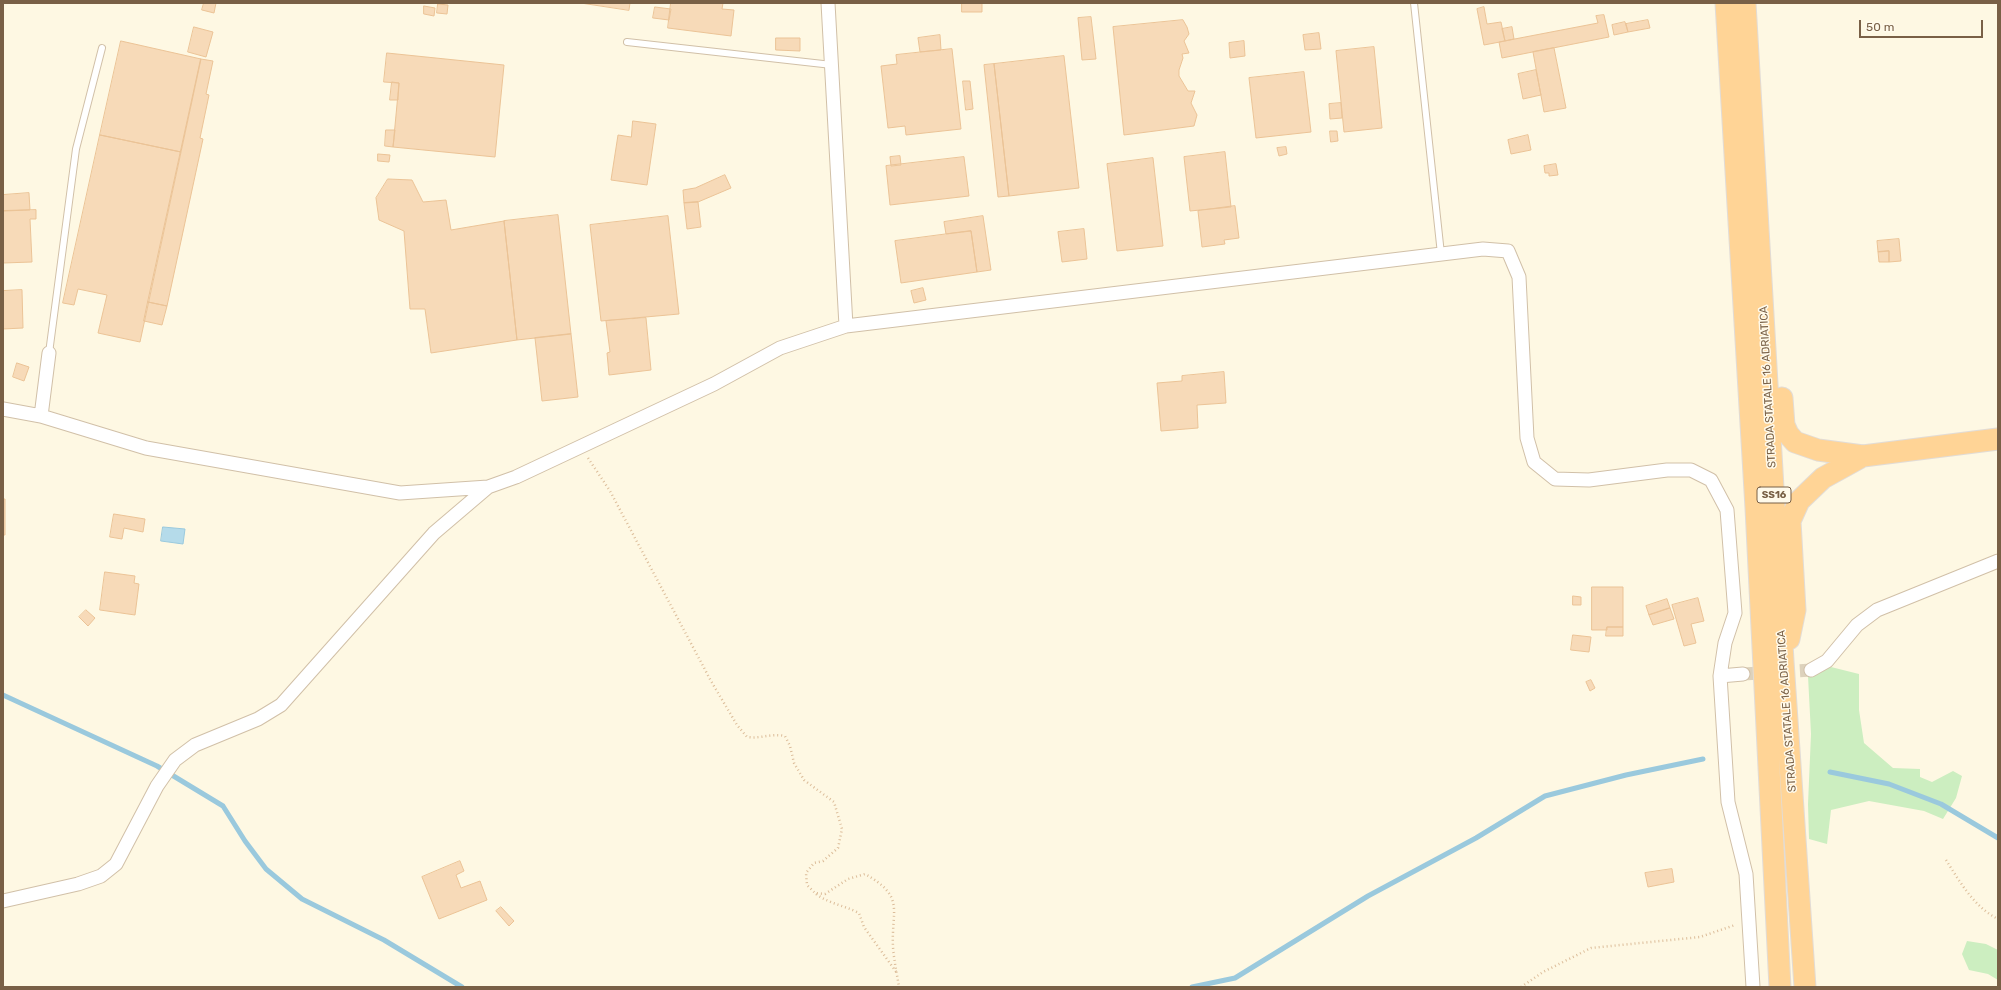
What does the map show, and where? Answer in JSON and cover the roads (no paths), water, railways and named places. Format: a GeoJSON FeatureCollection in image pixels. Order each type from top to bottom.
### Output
{"type":"FeatureCollection","features":[{"type":"Feature","properties":{"kind":"highway","name":"STRADA STATALE 16 ADRIATICA"},"geometry":{"type":"LineString","coordinates":[[1726,3],[1756,508],[1780,987]]}},
{"type":"Feature","properties":{"kind":"highway","name":"STRADA STATALE 16 ADRIATICA"},"geometry":{"type":"LineString","coordinates":[[1745,3],[1783,661],[1805,987]]}},
{"type":"Feature","properties":{"kind":"highway"},"geometry":{"type":"LineString","coordinates":[[1758,224],[1775,272],[1784,425],[1788,434],[1795,442],[1818,450],[1863,456],[1998,439]]}},
{"type":"Feature","properties":{"kind":"highway"},"geometry":{"type":"LineString","coordinates":[[1783,661],[1795,610],[1790,521],[1799,501],[1823,478],[1863,456]]}},
{"type":"Feature","properties":{"kind":"street"},"geometry":{"type":"LineString","coordinates":[[828,3],[846,326]]}},
{"type":"Feature","properties":{"kind":"street"},"geometry":{"type":"LineString","coordinates":[[3,409],[41,416],[146,448],[400,493],[488,487],[516,477],[714,384],[780,348],[846,326],[1483,249],[1508,251],[1519,278],[1527,438],[1534,462],[1555,479],[1589,480],[1667,470],[1691,470],[1711,480],[1727,510],[1734,613],[1725,643],[1720,676],[1728,802],[1746,874],[1750,919],[1753,987]]}},
{"type":"Feature","properties":{"kind":"street"},"geometry":{"type":"LineString","coordinates":[[41,416],[50,353]]}},
{"type":"Feature","properties":{"kind":"street"},"geometry":{"type":"LineString","coordinates":[[3,901],[78,884],[101,876],[116,864],[157,786],[175,760],[195,745],[258,719],[281,705],[434,533],[488,487]]}},
{"type":"Feature","properties":{"kind":"street"},"geometry":{"type":"LineString","coordinates":[[1811,670],[1827,661],[1857,625],[1877,610],[1998,561]]}},
{"type":"Feature","properties":{"kind":"street"},"geometry":{"type":"LineString","coordinates":[[1720,676],[1743,674]]}},
{"type":"Feature","properties":{"kind":"lane"},"geometry":{"type":"LineString","coordinates":[[1414,3],[1441,254]]}},
{"type":"Feature","properties":{"kind":"lane"},"geometry":{"type":"LineString","coordinates":[[627,42],[832,65]]}},
{"type":"Feature","properties":{"kind":"lane"},"geometry":{"type":"LineString","coordinates":[[50,353],[76,148],[102,48]]}},
{"type":"Feature","properties":{"kind":"water"},"geometry":{"type":"Polygon","coordinates":[[[163,527],[185,529],[183,544],[161,541],[163,527]]]}},
{"type":"Feature","properties":{"kind":"waterway"},"geometry":{"type":"LineString","coordinates":[[3,695],[157,766],[223,806],[245,841],[266,869],[302,899],[384,940],[462,987]]}},
{"type":"Feature","properties":{"kind":"waterway"},"geometry":{"type":"LineString","coordinates":[[1192,987],[1235,978],[1368,896],[1476,838],[1545,796],[1626,775],[1703,759]]}},
{"type":"Feature","properties":{"kind":"waterway"},"geometry":{"type":"LineString","coordinates":[[1830,772],[1889,784],[1941,804],[1998,838]]}},
{"type":"Feature","properties":{"kind":"tunnel"},"geometry":{"type":"LineString","coordinates":[[1743,674],[1811,670]]}}]}
